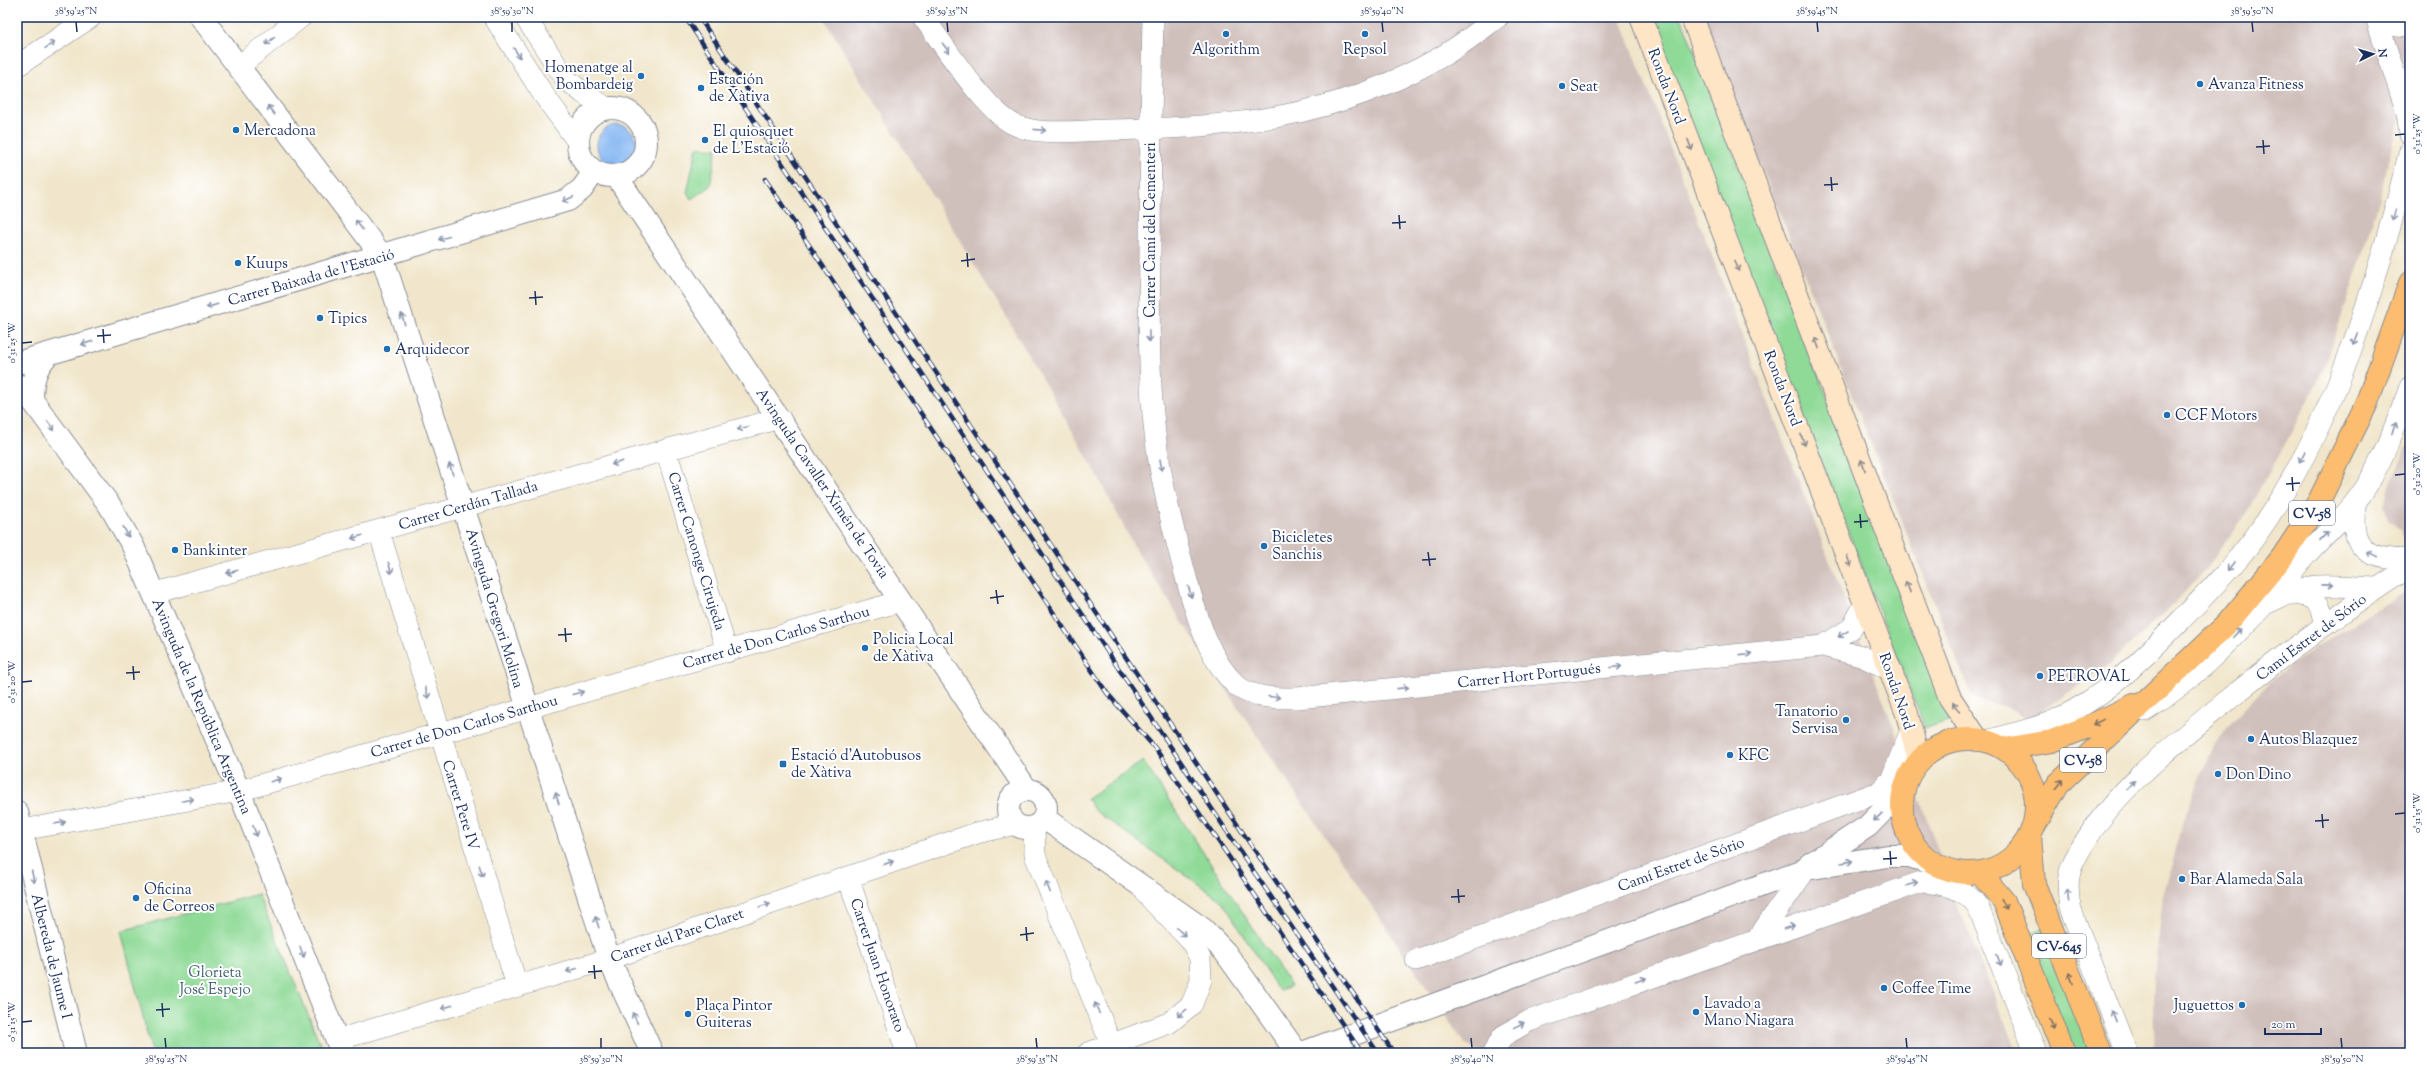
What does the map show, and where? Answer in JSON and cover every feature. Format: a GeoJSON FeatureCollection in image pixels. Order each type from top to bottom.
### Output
{"type":"FeatureCollection","features":[{"type":"Feature","properties":{"kind":"main road","name":"Ronda Nord"},"geometry":{"type":"LineString","coordinates":[[1641,17],[1891,670],[1911,730],[1919,761]]}},
{"type":"Feature","properties":{"kind":"main road"},"geometry":{"type":"LineString","coordinates":[[1692,17],[1950,698],[1982,740]]}},
{"type":"Feature","properties":{"kind":"main road","name":"CV-58"},"geometry":{"type":"LineString","coordinates":[[2031,832],[2058,784],[2120,727],[2145,699],[2226,624],[2281,559],[2316,507],[2366,405],[2410,283]]}},
{"type":"Feature","properties":{"kind":"main road","name":"CV-58"},"geometry":{"type":"LineString","coordinates":[[2005,750],[2064,737],[2145,699]]}},
{"type":"Feature","properties":{"kind":"main road","name":"CV-645"},"geometry":{"type":"LineString","coordinates":[[1956,740],[1982,740],[2005,750],[2020,762],[2030,779],[2035,798],[2036,817],[2031,832],[2018,853],[2012,858],[2000,866],[1980,873],[1962,874],[1935,864],[1918,850],[1907,831],[1902,810],[1904,789],[1910,774],[1919,761],[1936,748],[1956,740]]}},
{"type":"Feature","properties":{"kind":"main road","name":"CV-645"},"geometry":{"type":"LineString","coordinates":[[2031,832],[2034,884],[2101,1053]]}},
{"type":"Feature","properties":{"kind":"main road","name":"CV-645"},"geometry":{"type":"LineString","coordinates":[[1980,873],[2004,901],[2064,1053]]}},
{"type":"Feature","properties":{"kind":"street"},"geometry":{"type":"LineString","coordinates":[[17,66],[91,17]]}},
{"type":"Feature","properties":{"kind":"street","name":"Avinguda Gregori Molina"},"geometry":{"type":"LineString","coordinates":[[201,17],[382,256],[464,506],[527,707],[609,959]]}},
{"type":"Feature","properties":{"kind":"street"},"geometry":{"type":"LineString","coordinates":[[238,67],[301,17]]}},
{"type":"Feature","properties":{"kind":"street"},"geometry":{"type":"LineString","coordinates":[[494,17],[543,94],[578,142]]}},
{"type":"Feature","properties":{"kind":"street"},"geometry":{"type":"LineString","coordinates":[[525,17],[566,78],[583,93],[607,108]]}},
{"type":"Feature","properties":{"kind":"street"},"geometry":{"type":"LineString","coordinates":[[923,17],[986,101],[1003,118],[1014,125],[1044,131],[1150,129],[1153,17]]}},
{"type":"Feature","properties":{"kind":"street","name":"Carrer Camí del Cementeri"},"geometry":{"type":"LineString","coordinates":[[1237,686],[1213,654],[1192,598],[1178,549],[1155,435],[1150,382],[1150,129],[1270,119],[1323,108],[1355,98],[1385,86],[1441,57],[1498,17]]}},
{"type":"Feature","properties":{"kind":"street"},"geometry":{"type":"LineString","coordinates":[[2376,18],[2397,26],[2410,27]]}},
{"type":"Feature","properties":{"kind":"street"},"geometry":{"type":"LineString","coordinates":[[2376,18],[2406,113],[2410,134]]}},
{"type":"Feature","properties":{"kind":"street"},"geometry":{"type":"LineString","coordinates":[[607,108],[619,108],[630,112],[640,121],[645,132],[647,144],[644,156],[637,166],[629,173],[617,176],[605,176],[594,172],[585,164],[579,153],[578,142],[580,130],[586,119],[596,111],[607,108]]}},
{"type":"Feature","properties":{"kind":"street"},"geometry":{"type":"LineString","coordinates":[[1982,740],[2031,729],[2055,720],[2085,704],[2132,669],[2185,615],[2254,538],[2272,512],[2303,456],[2341,375],[2380,265],[2410,150]]}},
{"type":"Feature","properties":{"kind":"street","name":"Carrer Baixada de l'Estació"},"geometry":{"type":"LineString","coordinates":[[17,363],[568,200],[582,189],[594,172]]}},
{"type":"Feature","properties":{"kind":"street","name":"Avinguda Cavaller Ximén de Tovia"},"geometry":{"type":"LineString","coordinates":[[617,176],[1027,790]]}},
{"type":"Feature","properties":{"kind":"street"},"geometry":{"type":"LineString","coordinates":[[24,393],[40,363],[49,354]]}},
{"type":"Feature","properties":{"kind":"street"},"geometry":{"type":"LineString","coordinates":[[2120,727],[2159,702],[2182,684],[2264,606],[2292,571],[2356,501],[2369,482],[2384,453],[2410,387]]}},
{"type":"Feature","properties":{"kind":"street","name":"Avinguda de la República Argentina"},"geometry":{"type":"LineString","coordinates":[[24,393],[118,519],[155,593],[239,791],[339,1046]]}},
{"type":"Feature","properties":{"kind":"street","name":"Carrer Cerdán Tallada"},"geometry":{"type":"LineString","coordinates":[[155,593],[780,418]]}},
{"type":"Feature","properties":{"kind":"street","name":"Carrer Canonge Cirujeda"},"geometry":{"type":"LineString","coordinates":[[666,450],[727,652]]}},
{"type":"Feature","properties":{"kind":"street"},"geometry":{"type":"LineString","coordinates":[[2356,501],[2353,525],[2359,545],[2373,556],[2410,558]]}},
{"type":"Feature","properties":{"kind":"street","name":"Carrer Pere IV"},"geometry":{"type":"LineString","coordinates":[[379,531],[516,986]]}},
{"type":"Feature","properties":{"kind":"street","name":"Camí Estret de Sório"},"geometry":{"type":"LineString","coordinates":[[2127,1053],[2070,908],[2067,883],[2074,862],[2103,817],[2140,775],[2215,710],[2324,624],[2410,567]]}},
{"type":"Feature","properties":{"kind":"street"},"geometry":{"type":"LineString","coordinates":[[2264,606],[2300,588],[2322,584],[2377,588]]}},
{"type":"Feature","properties":{"kind":"street"},"geometry":{"type":"LineString","coordinates":[[2286,594],[2308,595],[2315,599],[2320,606],[2324,624]]}},
{"type":"Feature","properties":{"kind":"street","name":"Carrer de Don Carlos Sarthou"},"geometry":{"type":"LineString","coordinates":[[19,821],[239,791],[527,707],[727,652],[901,601]]}},
{"type":"Feature","properties":{"kind":"street","name":"Carrer Hort Portugués"},"geometry":{"type":"LineString","coordinates":[[1823,646],[1852,628],[1865,603]]}},
{"type":"Feature","properties":{"kind":"street","name":"Carrer Hort Portugués"},"geometry":{"type":"LineString","coordinates":[[1237,686],[1256,695],[1274,698],[1297,698],[1823,646],[1861,656],[1891,670]]}},
{"type":"Feature","properties":{"kind":"street","name":"Camí Estret de Sório"},"geometry":{"type":"LineString","coordinates":[[1416,960],[1879,792],[1891,780],[1911,730]]}},
{"type":"Feature","properties":{"kind":"street"},"geometry":{"type":"LineString","coordinates":[[1758,938],[1801,871],[1868,826],[1904,789]]}},
{"type":"Feature","properties":{"kind":"street"},"geometry":{"type":"LineString","coordinates":[[1031,823],[1046,812],[1044,800],[1039,794],[1027,790],[1020,791],[1010,800],[1009,813],[1031,823],[1136,882],[1203,929],[1225,952],[1297,1053]]}},
{"type":"Feature","properties":{"kind":"street","name":"Albereda de Jaume I"},"geometry":{"type":"LineString","coordinates":[[19,821],[76,1053]]}},
{"type":"Feature","properties":{"kind":"street"},"geometry":{"type":"LineString","coordinates":[[1031,823],[1035,855],[1111,1044]]}},
{"type":"Feature","properties":{"kind":"street","name":"Carrer del Pare Claret"},"geometry":{"type":"LineString","coordinates":[[339,1046],[516,986],[609,959],[977,832],[1031,823]]}},
{"type":"Feature","properties":{"kind":"street"},"geometry":{"type":"LineString","coordinates":[[1302,1053],[1801,871],[1888,856],[1909,856],[1935,864]]}},
{"type":"Feature","properties":{"kind":"street","name":"Carrer Juan Honorato"},"geometry":{"type":"LineString","coordinates":[[848,877],[907,1053]]}},
{"type":"Feature","properties":{"kind":"street"},"geometry":{"type":"LineString","coordinates":[[1088,1053],[1169,1023],[1192,1004],[1201,980],[1200,958],[1191,942],[1136,882]]}},
{"type":"Feature","properties":{"kind":"street"},"geometry":{"type":"LineString","coordinates":[[1493,1053],[1503,1036],[1529,1021],[1758,938],[1921,882],[1933,882],[1962,891],[1973,898],[1978,907],[2036,1053]]}},
{"type":"Feature","properties":{"kind":"street"},"geometry":{"type":"LineString","coordinates":[[2010,990],[2023,951]]}},
{"type":"Feature","properties":{"kind":"street"},"geometry":{"type":"LineString","coordinates":[[609,959],[652,1053]]}},
{"type":"Feature","properties":{"kind":"shaded area"},"geometry":{"type":"Polygon","coordinates":[[[823,17],[1620,17],[1897,736],[1959,909],[2017,1053],[1481,1053],[1464,1043],[1235,703],[1137,552],[1093,467],[1004,313],[823,17]]]}},
{"type":"Feature","properties":{"kind":"shaded area"},"geometry":{"type":"Polygon","coordinates":[[[1702,17],[2410,17],[2410,79],[2378,203],[2351,290],[2320,378],[2288,439],[2246,513],[2212,561],[2175,603],[2109,664],[2029,720],[2012,710],[1972,698],[1702,17]]]}},
{"type":"Feature","properties":{"kind":"shaded area"},"geometry":{"type":"Polygon","coordinates":[[[2410,441],[2410,555],[2401,529],[2388,519],[2384,504],[2389,486],[2410,441]]]}},
{"type":"Feature","properties":{"kind":"shaded area"},"geometry":{"type":"Polygon","coordinates":[[[2410,590],[2410,1053],[2155,1053],[2153,1007],[2154,978],[2163,896],[2184,820],[2197,783],[2213,750],[2231,722],[2273,679],[2312,649],[2410,590]]]}},
{"type":"Feature","properties":{"kind":"green space"},"geometry":{"type":"Polygon","coordinates":[[[1647,17],[1681,17],[1951,720],[1925,728],[1647,17]]]}},
{"type":"Feature","properties":{"kind":"green space"},"geometry":{"type":"Polygon","coordinates":[[[697,147],[717,149],[710,186],[691,199],[687,193],[697,147]]]}},
{"type":"Feature","properties":{"kind":"green space"},"geometry":{"type":"Polygon","coordinates":[[[1143,761],[1291,986],[1279,991],[1222,901],[1094,810],[1087,798],[1143,761]]]}},
{"type":"Feature","properties":{"kind":"green space","name":"Glorieta José Espejo"},"geometry":{"type":"Polygon","coordinates":[[[258,894],[324,1053],[152,1053],[121,931],[258,894]]]}},
{"type":"Feature","properties":{"kind":"green space"},"geometry":{"type":"Polygon","coordinates":[[[2043,928],[2092,1053],[2074,1053],[2027,934],[2043,928]]]}},
{"type":"Feature","properties":{"kind":"water"},"geometry":{"type":"Polygon","coordinates":[[[617,125],[625,127],[631,131],[635,137],[637,145],[635,153],[631,159],[625,163],[617,165],[609,163],[603,159],[599,153],[597,145],[599,137],[603,131],[609,127],[617,125]]]}},
{"type":"Feature","properties":{"kind":"railway"},"geometry":{"type":"LineString","coordinates":[[685,17],[1250,866],[1378,1053]]}},
{"type":"Feature","properties":{"kind":"railway"},"geometry":{"type":"LineString","coordinates":[[699,17],[1249,842],[1394,1053]]}},
{"type":"Feature","properties":{"kind":"railway"},"geometry":{"type":"LineString","coordinates":[[765,179],[1107,693],[1155,748],[1362,1053]]}},
{"type":"Feature","properties":{"kind":"place","name":"Algorithm"},"geometry":{"type":"Point","coordinates":[1226,34]}},
{"type":"Feature","properties":{"kind":"place","name":"Repsol"},"geometry":{"type":"Point","coordinates":[1365,34]}},
{"type":"Feature","properties":{"kind":"place","name":"Homenatge al Bombardeig"},"geometry":{"type":"Point","coordinates":[641,76]}},
{"type":"Feature","properties":{"kind":"place","name":"Avanza Fitness"},"geometry":{"type":"Point","coordinates":[2200,84]}},
{"type":"Feature","properties":{"kind":"place","name":"Seat"},"geometry":{"type":"Point","coordinates":[1562,86]}},
{"type":"Feature","properties":{"kind":"place","name":"Estación de Xàtiva"},"geometry":{"type":"Point","coordinates":[701,88]}},
{"type":"Feature","properties":{"kind":"place","name":"Mercadona"},"geometry":{"type":"Point","coordinates":[236,130]}},
{"type":"Feature","properties":{"kind":"place","name":"El quiosquet de L'Estació"},"geometry":{"type":"Point","coordinates":[705,140]}},
{"type":"Feature","properties":{"kind":"place","name":"Kuups"},"geometry":{"type":"Point","coordinates":[238,263]}},
{"type":"Feature","properties":{"kind":"place","name":"Tipics"},"geometry":{"type":"Point","coordinates":[320,318]}},
{"type":"Feature","properties":{"kind":"place","name":"Arquidecor"},"geometry":{"type":"Point","coordinates":[387,349]}},
{"type":"Feature","properties":{"kind":"place","name":"CCF Motors"},"geometry":{"type":"Point","coordinates":[2167,415]}},
{"type":"Feature","properties":{"kind":"place","name":"Bicicletes Sanchis"},"geometry":{"type":"Point","coordinates":[1264,546]}},
{"type":"Feature","properties":{"kind":"place","name":"Bankinter"},"geometry":{"type":"Point","coordinates":[175,550]}},
{"type":"Feature","properties":{"kind":"place","name":"Policia Local de Xàtiva"},"geometry":{"type":"Point","coordinates":[865,648]}},
{"type":"Feature","properties":{"kind":"place","name":"PETROVAL"},"geometry":{"type":"Point","coordinates":[2040,676]}},
{"type":"Feature","properties":{"kind":"place","name":"Tanatorio Servisa"},"geometry":{"type":"Point","coordinates":[1846,720]}},
{"type":"Feature","properties":{"kind":"place","name":"Autos Blazquez"},"geometry":{"type":"Point","coordinates":[2251,739]}},
{"type":"Feature","properties":{"kind":"place","name":"KFC"},"geometry":{"type":"Point","coordinates":[1730,755]}},
{"type":"Feature","properties":{"kind":"place","name":"Estació d'Autobusos de Xàtiva"},"geometry":{"type":"Point","coordinates":[783,764]}},
{"type":"Feature","properties":{"kind":"place","name":"Don Dino"},"geometry":{"type":"Point","coordinates":[2218,774]}},
{"type":"Feature","properties":{"kind":"place","name":"Bar Alameda Sala"},"geometry":{"type":"Point","coordinates":[2182,879]}},
{"type":"Feature","properties":{"kind":"place","name":"Oficina de Correos"},"geometry":{"type":"Point","coordinates":[136,898]}},
{"type":"Feature","properties":{"kind":"place","name":"Coffee Time"},"geometry":{"type":"Point","coordinates":[1884,988]}},
{"type":"Feature","properties":{"kind":"place","name":"Juguettos"},"geometry":{"type":"Point","coordinates":[2242,1005]}},
{"type":"Feature","properties":{"kind":"place","name":"Lavado a Mano Niagara"},"geometry":{"type":"Point","coordinates":[1696,1012]}},
{"type":"Feature","properties":{"kind":"place","name":"Plaça Pintor Guiteras"},"geometry":{"type":"Point","coordinates":[688,1014]}}]}
